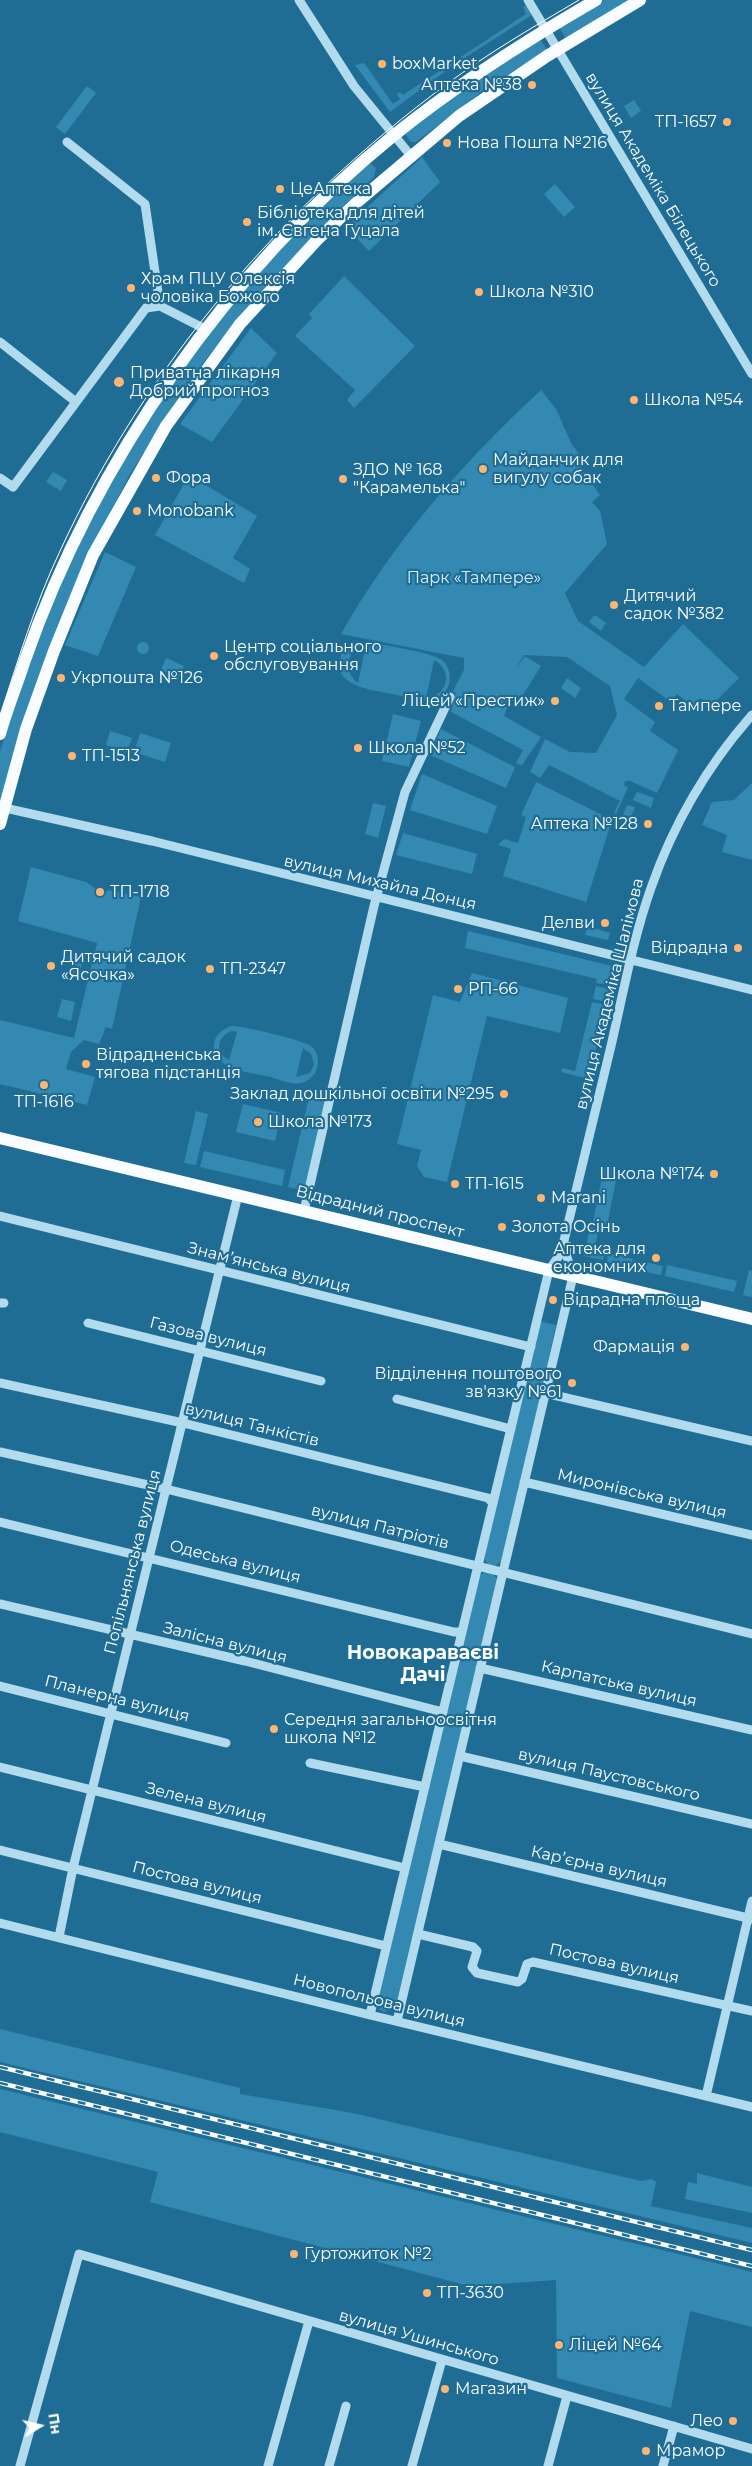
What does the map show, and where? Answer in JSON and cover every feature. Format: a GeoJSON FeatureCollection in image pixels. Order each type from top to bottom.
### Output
{"type":"FeatureCollection","features":[{"type":"Feature","properties":{"kind":"main road"},"geometry":{"type":"LineString","coordinates":[[0,734],[41,614],[72,546],[116,462],[204,329],[298,224],[393,136],[474,75],[545,29],[596,0]]}},
{"type":"Feature","properties":{"kind":"main road"},"geometry":{"type":"LineString","coordinates":[[0,824],[2,807],[26,729],[54,651],[94,555],[166,426],[240,324],[317,240],[355,204],[459,116],[557,50],[640,0]]}},
{"type":"Feature","properties":{"kind":"main road","name":"Відрадний проспект"},"geometry":{"type":"LineString","coordinates":[[0,1138],[752,1319]]}},
{"type":"Feature","properties":{"kind":"street"},"geometry":{"type":"LineString","coordinates":[[299,0],[349,79],[411,156]]}},
{"type":"Feature","properties":{"kind":"street","name":"вулиця Академіка Білецького"},"geometry":{"type":"LineString","coordinates":[[528,0],[752,374]]}},
{"type":"Feature","properties":{"kind":"street"},"geometry":{"type":"LineString","coordinates":[[68,142],[145,204],[160,306]]}},
{"type":"Feature","properties":{"kind":"street"},"geometry":{"type":"LineString","coordinates":[[0,478],[13,487],[146,308],[160,306],[204,329]]}},
{"type":"Feature","properties":{"kind":"street"},"geometry":{"type":"LineString","coordinates":[[0,342],[76,402]]}},
{"type":"Feature","properties":{"kind":"street"},"geometry":{"type":"LineString","coordinates":[[304,1211],[376,898],[405,792],[450,698]]}},
{"type":"Feature","properties":{"kind":"street","name":"вулиця Академіка Шалімова"},"geometry":{"type":"LineString","coordinates":[[370,2015],[549,1270],[561,1253],[651,889],[677,827],[720,756],[752,715]]}},
{"type":"Feature","properties":{"kind":"street","name":"вулиця Академіка Шалімова"},"geometry":{"type":"LineString","coordinates":[[573,1276],[566,1254],[633,960],[654,890],[682,824],[727,751],[752,720]]}},
{"type":"Feature","properties":{"kind":"street","name":"вулиця Михайла Донця"},"geometry":{"type":"LineString","coordinates":[[2,807],[152,842],[752,990]]}},
{"type":"Feature","properties":{"kind":"street","name":"Попільнянська вулиця"},"geometry":{"type":"LineString","coordinates":[[59,1937],[73,1868],[238,1195]]}},
{"type":"Feature","properties":{"kind":"street","name":"Знамʼянська вулиця"},"geometry":{"type":"LineString","coordinates":[[0,1216],[531,1347]]}},
{"type":"Feature","properties":{"kind":"street"},"geometry":{"type":"LineString","coordinates":[[397,2021],[573,1276]]}},
{"type":"Feature","properties":{"kind":"street","name":"Газова вулиця"},"geometry":{"type":"LineString","coordinates":[[88,1323],[321,1380]]}},
{"type":"Feature","properties":{"kind":"street","name":"вулиця Танкістів"},"geometry":{"type":"LineString","coordinates":[[0,1383],[183,1423],[488,1498],[493,1504]]}},
{"type":"Feature","properties":{"kind":"street"},"geometry":{"type":"LineString","coordinates":[[545,1393],[752,1441]]}},
{"type":"Feature","properties":{"kind":"street"},"geometry":{"type":"LineString","coordinates":[[396,1400],[511,1428]]}},
{"type":"Feature","properties":{"kind":"street","name":"вулиця Патріотів"},"geometry":{"type":"LineString","coordinates":[[0,1452],[166,1489],[478,1568],[752,1634]]}},
{"type":"Feature","properties":{"kind":"street","name":"Миронівська вулиця"},"geometry":{"type":"LineString","coordinates":[[524,1482],[752,1535]]}},
{"type":"Feature","properties":{"kind":"street","name":"Одеська вулиця"},"geometry":{"type":"LineString","coordinates":[[0,1522],[454,1632],[462,1632]]}},
{"type":"Feature","properties":{"kind":"street","name":"Залісна вулиця"},"geometry":{"type":"LineString","coordinates":[[0,1604],[130,1636],[245,1661],[443,1712]]}},
{"type":"Feature","properties":{"kind":"street","name":"Карпатська вулиця"},"geometry":{"type":"LineString","coordinates":[[480,1668],[752,1730]]}},
{"type":"Feature","properties":{"kind":"street","name":"Планерна вулиця"},"geometry":{"type":"LineString","coordinates":[[0,1686],[226,1743]]}},
{"type":"Feature","properties":{"kind":"street","name":"вулиця Паустовського"},"geometry":{"type":"LineString","coordinates":[[460,1756],[752,1824]]}},
{"type":"Feature","properties":{"kind":"street"},"geometry":{"type":"LineString","coordinates":[[310,1763],[425,1787]]}},
{"type":"Feature","properties":{"kind":"street","name":"Зелена вулиця"},"geometry":{"type":"LineString","coordinates":[[0,1767],[405,1868]]}},
{"type":"Feature","properties":{"kind":"street","name":"Карʼєрна вулиця"},"geometry":{"type":"LineString","coordinates":[[439,1844],[750,1918]]}},
{"type":"Feature","properties":{"kind":"street","name":"Постова вулиця"},"geometry":{"type":"LineString","coordinates":[[0,1850],[386,1946]]}},
{"type":"Feature","properties":{"kind":"street"},"geometry":{"type":"LineString","coordinates":[[706,2096],[750,1918],[752,1901]]}},
{"type":"Feature","properties":{"kind":"street","name":"Новопольова вулиця"},"geometry":{"type":"LineString","coordinates":[[0,1922],[370,2015],[752,2107]]}},
{"type":"Feature","properties":{"kind":"street","name":"Постова вулиця"},"geometry":{"type":"LineString","coordinates":[[418,1934],[473,1947],[476,1952],[472,1967],[477,1973],[518,1982],[522,1979],[527,1964],[533,1962],[752,2011]]}},
{"type":"Feature","properties":{"kind":"street","name":"вулиця Ушинського"},"geometry":{"type":"LineString","coordinates":[[20,2466],[79,2254],[752,2448]]}},
{"type":"Feature","properties":{"kind":"street"},"geometry":{"type":"LineString","coordinates":[[268,2466],[309,2321]]}},
{"type":"Feature","properties":{"kind":"street"},"geometry":{"type":"LineString","coordinates":[[412,2466],[442,2360]]}},
{"type":"Feature","properties":{"kind":"street"},"geometry":{"type":"LineString","coordinates":[[548,2466],[567,2396]]}},
{"type":"Feature","properties":{"kind":"street"},"geometry":{"type":"LineString","coordinates":[[329,2466],[346,2406]]}},
{"type":"Feature","properties":{"kind":"street"},"geometry":{"type":"LineString","coordinates":[[663,2466],[674,2426]]}},
{"type":"Feature","properties":{"kind":"green space"},"geometry":{"type":"Polygon","coordinates":[[[604,0],[631,0],[566,39],[559,27],[604,0]]]}},
{"type":"Feature","properties":{"kind":"green space"},"geometry":{"type":"Polygon","coordinates":[[[527,5],[532,15],[458,62],[390,112],[355,65],[364,63],[393,104],[400,99],[397,94],[400,92],[403,95],[526,14],[523,7],[527,5]]]}},
{"type":"Feature","properties":{"kind":"green space"},"geometry":{"type":"Polygon","coordinates":[[[539,37],[547,50],[485,89],[416,142],[411,142],[405,134],[406,129],[539,37]]]}},
{"type":"Feature","properties":{"kind":"green space"},"geometry":{"type":"Polygon","coordinates":[[[87,86],[96,93],[65,134],[56,127],[87,86]]]}},
{"type":"Feature","properties":{"kind":"green space"},"geometry":{"type":"Polygon","coordinates":[[[634,100],[641,111],[631,118],[624,106],[634,100]]]}},
{"type":"Feature","properties":{"kind":"green space"},"geometry":{"type":"Polygon","coordinates":[[[422,157],[440,182],[369,251],[346,227],[422,157]]]}},
{"type":"Feature","properties":{"kind":"green space"},"geometry":{"type":"Polygon","coordinates":[[[368,162],[376,168],[374,177],[312,237],[243,311],[191,379],[130,474],[88,556],[0,803],[0,751],[50,602],[118,467],[179,372],[230,302],[299,226],[368,162]]]}},
{"type":"Feature","properties":{"kind":"green space"},"geometry":{"type":"Polygon","coordinates":[[[555,184],[575,207],[564,217],[544,194],[555,184]]]}},
{"type":"Feature","properties":{"kind":"green space"},"geometry":{"type":"Polygon","coordinates":[[[344,276],[415,346],[354,408],[347,400],[355,390],[295,336],[312,318],[309,314],[344,276]]]}},
{"type":"Feature","properties":{"kind":"green space"},"geometry":{"type":"Polygon","coordinates":[[[251,328],[277,353],[212,442],[180,424],[251,328]]]}},
{"type":"Feature","properties":{"kind":"green space","name":"Парк «Тампере»"},"geometry":{"type":"Polygon","coordinates":[[[541,390],[556,409],[572,445],[581,456],[576,461],[600,495],[592,502],[600,511],[607,544],[565,593],[578,621],[644,667],[683,624],[739,678],[711,706],[700,698],[694,707],[677,694],[671,702],[638,678],[624,699],[655,722],[650,731],[678,750],[657,793],[630,781],[625,781],[624,786],[628,787],[616,814],[614,813],[620,801],[549,765],[540,778],[530,772],[545,739],[570,752],[596,753],[617,715],[610,686],[567,657],[524,655],[515,670],[525,656],[541,666],[518,703],[510,699],[504,716],[541,737],[522,765],[516,763],[523,750],[451,712],[456,693],[453,691],[464,670],[464,658],[341,634],[383,567],[432,504],[485,445],[541,390]]]}},
{"type":"Feature","properties":{"kind":"green space"},"geometry":{"type":"Polygon","coordinates":[[[53,472],[67,480],[61,491],[46,482],[53,472]]]}},
{"type":"Feature","properties":{"kind":"green space"},"geometry":{"type":"Polygon","coordinates":[[[189,475],[257,516],[233,558],[250,569],[244,583],[155,535],[189,475]]]}},
{"type":"Feature","properties":{"kind":"green space"},"geometry":{"type":"Polygon","coordinates":[[[105,552],[136,567],[98,656],[65,645],[105,552]]]}},
{"type":"Feature","properties":{"kind":"green space"},"geometry":{"type":"Polygon","coordinates":[[[595,615],[606,623],[601,631],[589,622],[595,615]]]}},
{"type":"Feature","properties":{"kind":"green space"},"geometry":{"type":"Polygon","coordinates":[[[141,642],[145,642],[149,648],[145,654],[141,654],[137,650],[137,646],[141,642]]]}},
{"type":"Feature","properties":{"kind":"green space"},"geometry":{"type":"Polygon","coordinates":[[[360,642],[402,648],[442,660],[447,665],[450,678],[446,691],[437,699],[422,701],[368,689],[349,682],[339,668],[340,658],[345,649],[360,642]],[[366,645],[354,651],[348,661],[350,673],[358,683],[366,645]],[[434,660],[426,698],[439,693],[446,682],[444,670],[434,660]]]}},
{"type":"Feature","properties":{"kind":"green space"},"geometry":{"type":"Polygon","coordinates":[[[166,658],[184,666],[179,678],[161,670],[166,658]]]}},
{"type":"Feature","properties":{"kind":"green space"},"geometry":{"type":"Polygon","coordinates":[[[567,678],[581,688],[575,698],[561,688],[567,678]]]}},
{"type":"Feature","properties":{"kind":"green space"},"geometry":{"type":"Polygon","coordinates":[[[393,714],[421,721],[409,767],[382,761],[393,714]]]}},
{"type":"Feature","properties":{"kind":"green space"},"geometry":{"type":"Polygon","coordinates":[[[441,729],[515,767],[506,788],[430,755],[441,729]]]}},
{"type":"Feature","properties":{"kind":"green space"},"geometry":{"type":"Polygon","coordinates":[[[110,731],[132,738],[127,752],[106,745],[110,731]]]}},
{"type":"Feature","properties":{"kind":"green space"},"geometry":{"type":"Polygon","coordinates":[[[140,733],[171,743],[165,762],[134,752],[140,733]]]}},
{"type":"Feature","properties":{"kind":"green space"},"geometry":{"type":"Polygon","coordinates":[[[422,774],[497,806],[487,834],[410,810],[422,774]]]}},
{"type":"Feature","properties":{"kind":"green space"},"geometry":{"type":"Polygon","coordinates":[[[536,782],[612,820],[586,902],[503,876],[511,849],[498,845],[504,839],[518,843],[526,817],[521,815],[536,782]]]}},
{"type":"Feature","properties":{"kind":"green space"},"geometry":{"type":"Polygon","coordinates":[[[752,783],[752,860],[722,852],[727,835],[702,825],[712,802],[734,800],[752,783]]]}},
{"type":"Feature","properties":{"kind":"green space"},"geometry":{"type":"Polygon","coordinates":[[[637,792],[654,798],[651,808],[633,800],[637,792]]]}},
{"type":"Feature","properties":{"kind":"green space"},"geometry":{"type":"Polygon","coordinates":[[[373,803],[386,806],[378,838],[365,834],[373,803]]]}},
{"type":"Feature","properties":{"kind":"green space"},"geometry":{"type":"Polygon","coordinates":[[[627,805],[635,807],[629,822],[622,817],[627,805]]]}},
{"type":"Feature","properties":{"kind":"green space"},"geometry":{"type":"Polygon","coordinates":[[[403,833],[477,854],[472,874],[396,855],[403,833]]]}},
{"type":"Feature","properties":{"kind":"green space"},"geometry":{"type":"Polygon","coordinates":[[[31,867],[86,882],[96,889],[96,894],[104,896],[108,890],[141,897],[112,1029],[106,1027],[99,1044],[84,1040],[71,1052],[66,1069],[95,1077],[87,1105],[0,1084],[0,1020],[74,1038],[97,943],[18,921],[31,867]]]}},
{"type":"Feature","properties":{"kind":"green space"},"geometry":{"type":"Polygon","coordinates":[[[588,926],[610,933],[608,940],[585,935],[588,926]]]}},
{"type":"Feature","properties":{"kind":"green space"},"geometry":{"type":"Polygon","coordinates":[[[468,931],[616,967],[611,985],[596,983],[597,979],[465,948],[468,931]]]}},
{"type":"Feature","properties":{"kind":"green space"},"geometry":{"type":"Polygon","coordinates":[[[74,957],[83,959],[79,978],[70,976],[74,957]]]}},
{"type":"Feature","properties":{"kind":"green space"},"geometry":{"type":"Polygon","coordinates":[[[472,973],[568,998],[560,1033],[487,1016],[447,1182],[424,1177],[417,1166],[421,1150],[397,1144],[433,995],[460,1002],[472,973]]]}},
{"type":"Feature","properties":{"kind":"green space"},"geometry":{"type":"Polygon","coordinates":[[[596,986],[610,989],[607,1002],[593,999],[596,986]]]}},
{"type":"Feature","properties":{"kind":"green space"},"geometry":{"type":"Polygon","coordinates":[[[62,999],[75,1002],[71,1021],[57,1017],[62,999]]]}},
{"type":"Feature","properties":{"kind":"green space"},"geometry":{"type":"Polygon","coordinates":[[[592,1002],[607,1005],[588,1079],[561,1072],[562,1068],[575,1071],[592,1002]]]}},
{"type":"Feature","properties":{"kind":"green space"},"geometry":{"type":"Polygon","coordinates":[[[231,1026],[286,1037],[307,1044],[312,1047],[318,1057],[315,1073],[307,1081],[294,1083],[244,1072],[226,1065],[219,1060],[215,1053],[214,1044],[222,1030],[231,1026]],[[232,1031],[223,1037],[219,1045],[221,1053],[229,1060],[237,1032],[232,1031]],[[303,1048],[296,1077],[310,1073],[314,1064],[311,1054],[303,1048]]]}},
{"type":"Feature","properties":{"kind":"green space"},"geometry":{"type":"Polygon","coordinates":[[[310,1093],[328,1097],[306,1191],[288,1187],[310,1093]]]}},
{"type":"Feature","properties":{"kind":"green space"},"geometry":{"type":"Polygon","coordinates":[[[243,1104],[281,1113],[275,1141],[236,1132],[243,1104]]]}},
{"type":"Feature","properties":{"kind":"green space"},"geometry":{"type":"Polygon","coordinates":[[[196,1111],[208,1114],[196,1165],[184,1163],[196,1111]]]}},
{"type":"Feature","properties":{"kind":"green space"},"geometry":{"type":"Polygon","coordinates":[[[204,1151],[285,1170],[282,1186],[200,1167],[204,1151]]]}},
{"type":"Feature","properties":{"kind":"green space"},"geometry":{"type":"Polygon","coordinates":[[[604,1168],[618,1171],[607,1225],[593,1222],[604,1168]]]}},
{"type":"Feature","properties":{"kind":"green space"},"geometry":{"type":"Polygon","coordinates":[[[590,1227],[599,1229],[594,1250],[605,1252],[603,1260],[584,1256],[590,1227]]]}},
{"type":"Feature","properties":{"kind":"green space"},"geometry":{"type":"Polygon","coordinates":[[[608,1253],[633,1259],[631,1267],[607,1262],[608,1253]]]}},
{"type":"Feature","properties":{"kind":"green space"},"geometry":{"type":"Polygon","coordinates":[[[639,1261],[663,1266],[661,1275],[637,1270],[639,1261]]]}},
{"type":"Feature","properties":{"kind":"green space"},"geometry":{"type":"Polygon","coordinates":[[[667,1265],[737,1281],[734,1292],[665,1276],[667,1265]]]}},
{"type":"Feature","properties":{"kind":"green space"},"geometry":{"type":"Polygon","coordinates":[[[749,1270],[752,1271],[752,1297],[743,1295],[749,1270]]]}},
{"type":"Feature","properties":{"kind":"green space"},"geometry":{"type":"Polygon","coordinates":[[[539,1321],[556,1325],[503,1560],[495,1566],[488,1564],[484,1559],[539,1321]]]}},
{"type":"Feature","properties":{"kind":"green space"},"geometry":{"type":"Polygon","coordinates":[[[486,1572],[493,1574],[497,1579],[467,1717],[395,2008],[384,2012],[376,2004],[480,1575],[486,1572]]]}},
{"type":"Feature","properties":{"kind":"green space"},"geometry":{"type":"Polygon","coordinates":[[[0,2029],[240,2088],[240,2094],[353,2113],[641,2181],[652,2179],[656,2182],[651,2206],[752,2228],[752,2243],[0,2062],[0,2029]]]}},
{"type":"Feature","properties":{"kind":"green space"},"geometry":{"type":"Polygon","coordinates":[[[0,2089],[752,2272],[752,2327],[690,2311],[671,2408],[557,2378],[556,2280],[469,2286],[150,2202],[158,2172],[0,2132],[0,2089]]]}},
{"type":"Feature","properties":{"kind":"green space"},"geometry":{"type":"Polygon","coordinates":[[[697,2173],[752,2187],[752,2213],[685,2199],[688,2182],[697,2184],[697,2173]]]}},
{"type":"Feature","properties":{"kind":"tram line"},"geometry":{"type":"LineString","coordinates":[[0,716],[27,632],[43,591],[60,551],[95,482],[134,417],[177,353],[224,293],[275,236],[329,182],[387,131],[479,61],[579,0]]}},
{"type":"Feature","properties":{"kind":"railway"},"geometry":{"type":"LineString","coordinates":[[0,2067],[752,2250]]}},
{"type":"Feature","properties":{"kind":"railway"},"geometry":{"type":"LineString","coordinates":[[0,2083],[752,2266]]}},
{"type":"Feature","properties":{"kind":"place","name":"boxMarket"},"geometry":{"type":"Point","coordinates":[382,64]}},
{"type":"Feature","properties":{"kind":"place","name":"Аптека №38"},"geometry":{"type":"Point","coordinates":[532,85]}},
{"type":"Feature","properties":{"kind":"place","name":"ТП-1657"},"geometry":{"type":"Point","coordinates":[727,122]}},
{"type":"Feature","properties":{"kind":"place","name":"Нова Пошта №216"},"geometry":{"type":"Point","coordinates":[447,143]}},
{"type":"Feature","properties":{"kind":"place","name":"ЦеАптека"},"geometry":{"type":"Point","coordinates":[280,189]}},
{"type":"Feature","properties":{"kind":"place","name":"Бібліотека для дітей ім. Євгена Гуцала"},"geometry":{"type":"Point","coordinates":[247,222]}},
{"type":"Feature","properties":{"kind":"place","name":"Храм ПЦУ Олексія чоловіка Божого"},"geometry":{"type":"Point","coordinates":[131,288]}},
{"type":"Feature","properties":{"kind":"place","name":"Школа №310"},"geometry":{"type":"Point","coordinates":[479,292]}},
{"type":"Feature","properties":{"kind":"place","name":"Приватна лікарня Добрий прогноз"},"geometry":{"type":"Point","coordinates":[119,382]}},
{"type":"Feature","properties":{"kind":"place","name":"Школа №54"},"geometry":{"type":"Point","coordinates":[634,400]}},
{"type":"Feature","properties":{"kind":"place","name":"Майданчик для вигулу собак"},"geometry":{"type":"Point","coordinates":[483,469]}},
{"type":"Feature","properties":{"kind":"place","name":"Фора"},"geometry":{"type":"Point","coordinates":[156,478]}},
{"type":"Feature","properties":{"kind":"place","name":"ЗДО № 168 \"Карамелька\""},"geometry":{"type":"Point","coordinates":[343,479]}},
{"type":"Feature","properties":{"kind":"place","name":"Monobank"},"geometry":{"type":"Point","coordinates":[137,511]}},
{"type":"Feature","properties":{"kind":"place","name":"Дитячий садок №382"},"geometry":{"type":"Point","coordinates":[614,605]}},
{"type":"Feature","properties":{"kind":"place","name":"Центр соціального обслуговування"},"geometry":{"type":"Point","coordinates":[214,656]}},
{"type":"Feature","properties":{"kind":"place","name":"Укрпошта №126"},"geometry":{"type":"Point","coordinates":[61,678]}},
{"type":"Feature","properties":{"kind":"place","name":"Ліцей «Престиж»"},"geometry":{"type":"Point","coordinates":[555,701]}},
{"type":"Feature","properties":{"kind":"place","name":"Тампере"},"geometry":{"type":"Point","coordinates":[659,706]}},
{"type":"Feature","properties":{"kind":"place","name":"Школа №52"},"geometry":{"type":"Point","coordinates":[358,748]}},
{"type":"Feature","properties":{"kind":"place","name":"ТП-1513"},"geometry":{"type":"Point","coordinates":[72,756]}},
{"type":"Feature","properties":{"kind":"place","name":"Аптека №128"},"geometry":{"type":"Point","coordinates":[648,824]}},
{"type":"Feature","properties":{"kind":"place","name":"ТП-1718"},"geometry":{"type":"Point","coordinates":[100,892]}},
{"type":"Feature","properties":{"kind":"place","name":"Делви"},"geometry":{"type":"Point","coordinates":[605,923]}},
{"type":"Feature","properties":{"kind":"place","name":"Відрадна"},"geometry":{"type":"Point","coordinates":[738,948]}},
{"type":"Feature","properties":{"kind":"place","name":"Дитячий садок «Ясочка»"},"geometry":{"type":"Point","coordinates":[51,966]}},
{"type":"Feature","properties":{"kind":"place","name":"ТП-2347"},"geometry":{"type":"Point","coordinates":[210,969]}},
{"type":"Feature","properties":{"kind":"place","name":"РП-66"},"geometry":{"type":"Point","coordinates":[458,989]}},
{"type":"Feature","properties":{"kind":"place","name":"Відрадненська тягова підстанція"},"geometry":{"type":"Point","coordinates":[86,1064]}},
{"type":"Feature","properties":{"kind":"place","name":"ТП-1616"},"geometry":{"type":"Point","coordinates":[44,1085]}},
{"type":"Feature","properties":{"kind":"place","name":"Заклад дошкільної освіти №295"},"geometry":{"type":"Point","coordinates":[504,1094]}},
{"type":"Feature","properties":{"kind":"place","name":"Школа №173"},"geometry":{"type":"Point","coordinates":[258,1122]}},
{"type":"Feature","properties":{"kind":"place","name":"Школа №174"},"geometry":{"type":"Point","coordinates":[714,1174]}},
{"type":"Feature","properties":{"kind":"place","name":"ТП-1615"},"geometry":{"type":"Point","coordinates":[455,1184]}},
{"type":"Feature","properties":{"kind":"place","name":"Marani"},"geometry":{"type":"Point","coordinates":[541,1198]}},
{"type":"Feature","properties":{"kind":"place","name":"Золота Осінь"},"geometry":{"type":"Point","coordinates":[502,1227]}},
{"type":"Feature","properties":{"kind":"place","name":"Аптека для економних"},"geometry":{"type":"Point","coordinates":[656,1258]}},
{"type":"Feature","properties":{"kind":"place","name":"Відрадна площа"},"geometry":{"type":"Point","coordinates":[553,1300]}},
{"type":"Feature","properties":{"kind":"place","name":"Фармація"},"geometry":{"type":"Point","coordinates":[685,1347]}},
{"type":"Feature","properties":{"kind":"place","name":"Відділення поштового зв'язку №61"},"geometry":{"type":"Point","coordinates":[572,1383]}},
{"type":"Feature","properties":{"kind":"place","name":"Середня загальноосвітня школа №12"},"geometry":{"type":"Point","coordinates":[274,1729]}},
{"type":"Feature","properties":{"kind":"place","name":"Гуртожиток №2"},"geometry":{"type":"Point","coordinates":[294,2254]}},
{"type":"Feature","properties":{"kind":"place","name":"ТП-3630"},"geometry":{"type":"Point","coordinates":[427,2293]}},
{"type":"Feature","properties":{"kind":"place","name":"Ліцей №64"},"geometry":{"type":"Point","coordinates":[559,2345]}},
{"type":"Feature","properties":{"kind":"place","name":"Магазин"},"geometry":{"type":"Point","coordinates":[445,2389]}},
{"type":"Feature","properties":{"kind":"place","name":"Лео"},"geometry":{"type":"Point","coordinates":[733,2421]}},
{"type":"Feature","properties":{"kind":"place","name":"Мрамор"},"geometry":{"type":"Point","coordinates":[646,2451]}},
{"type":"Feature","properties":{"kind":"district","name":"Новокараваєві Дачі"},"geometry":{"type":"Point","coordinates":[423,1664]}}]}
